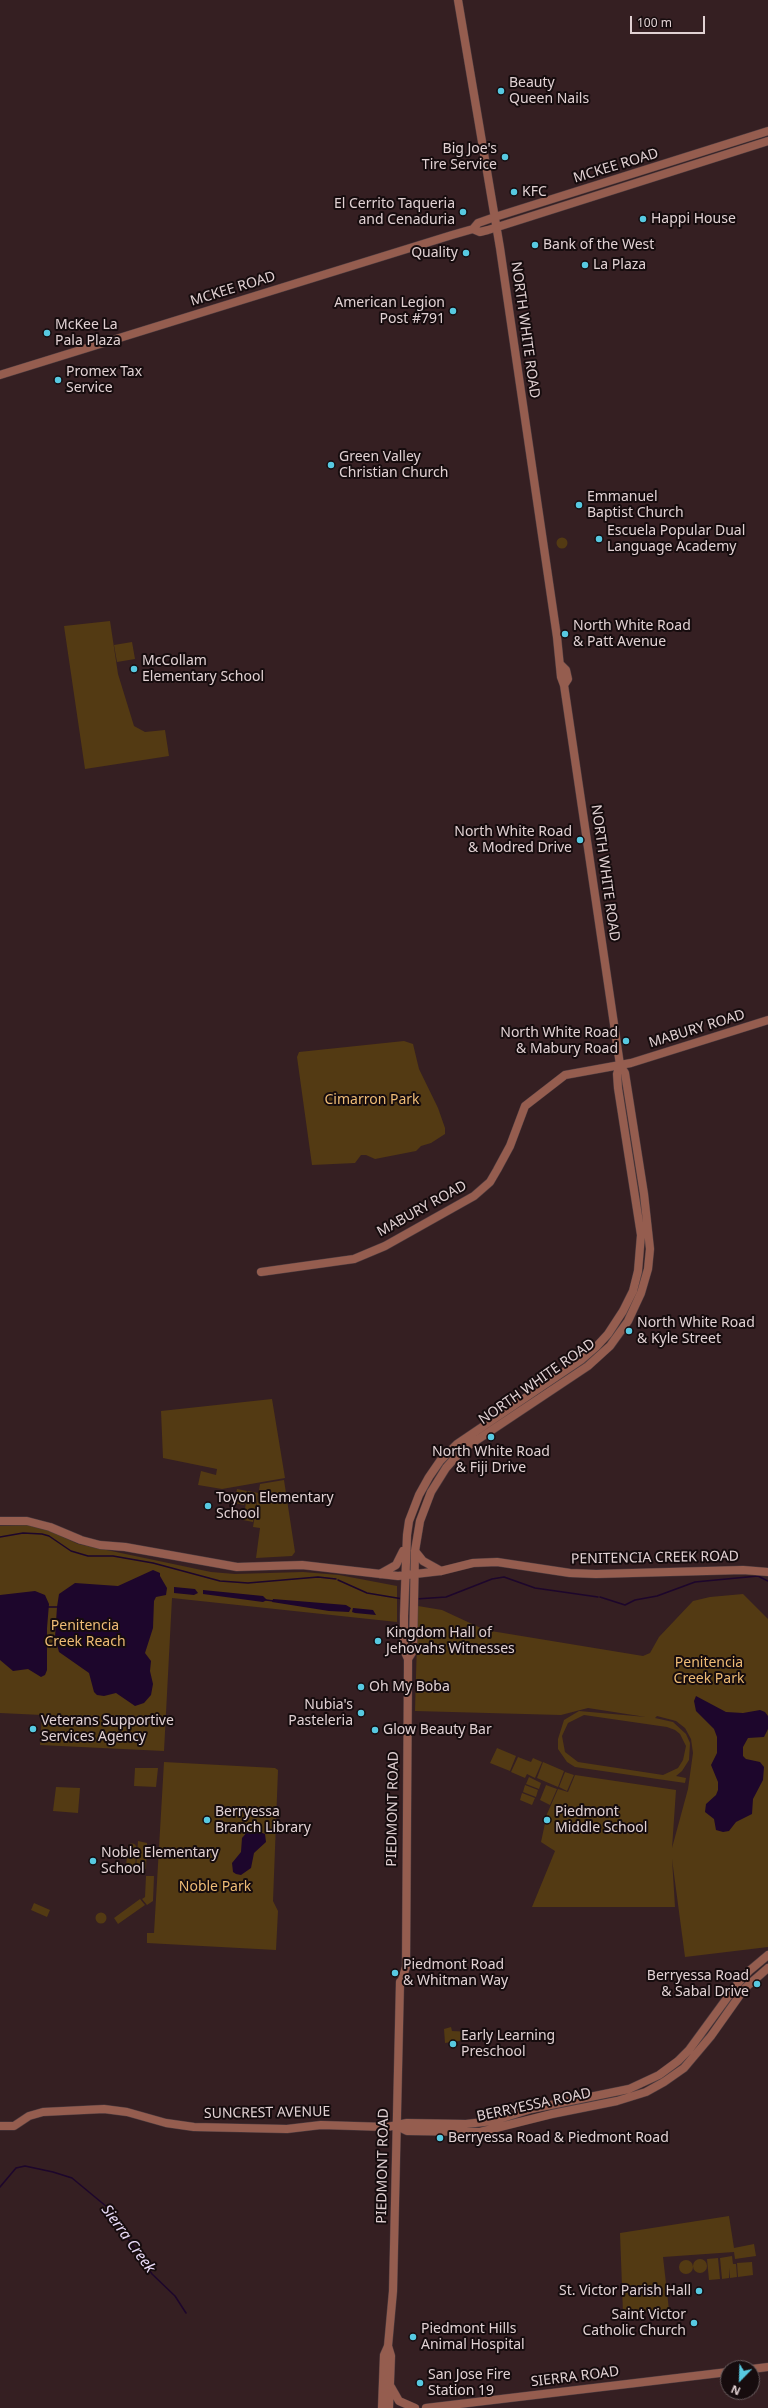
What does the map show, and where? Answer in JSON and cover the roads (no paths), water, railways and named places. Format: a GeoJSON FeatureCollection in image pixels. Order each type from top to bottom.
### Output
{"type":"FeatureCollection","features":[{"type":"Feature","properties":{"kind":"main road","name":"NORTH WHITE ROAD"},"geometry":{"type":"LineString","coordinates":[[414,1591],[415,1551],[420,1521],[428,1497],[446,1468],[462,1450],[588,1366],[605,1350],[628,1321],[641,1293],[648,1269],[648,1224],[625,1073],[620,1065],[564,685],[561,679],[561,665],[497,227],[458,0]]}},
{"type":"Feature","properties":{"kind":"main road","name":"MCKEE ROAD"},"geometry":{"type":"LineString","coordinates":[[0,375],[473,229],[478,223],[495,217],[768,131]]}},
{"type":"Feature","properties":{"kind":"main road","name":"MCKEE ROAD"},"geometry":{"type":"LineString","coordinates":[[473,229],[480,232],[497,227],[768,140]]}},
{"type":"Feature","properties":{"kind":"main road","name":"MABURY ROAD"},"geometry":{"type":"LineString","coordinates":[[261,1272],[354,1259],[385,1246],[474,1196],[490,1182],[497,1170],[510,1146],[525,1106],[565,1075],[620,1065],[768,1020]]}},
{"type":"Feature","properties":{"kind":"main road","name":"NORTH WHITE ROAD"},"geometry":{"type":"LineString","coordinates":[[404,1590],[406,1543],[409,1521],[419,1495],[440,1461],[457,1444],[475,1430],[591,1352],[608,1334],[630,1298],[638,1272],[641,1235],[618,1088],[617,1074],[620,1065]]}},
{"type":"Feature","properties":{"kind":"main road","name":"PENITENCIA CREEK ROAD"},"geometry":{"type":"LineString","coordinates":[[0,1521],[27,1521],[50,1527],[81,1540],[216,1565],[257,1568],[302,1565],[404,1576],[441,1571],[473,1563],[497,1562],[570,1573],[596,1574],[736,1570],[768,1572]]}},
{"type":"Feature","properties":{"kind":"main road"},"geometry":{"type":"LineString","coordinates":[[380,1574],[396,1565],[406,1543]]}},
{"type":"Feature","properties":{"kind":"main road"},"geometry":{"type":"LineString","coordinates":[[415,1551],[423,1561],[441,1571]]}},
{"type":"Feature","properties":{"kind":"main road","name":"PIEDMONT ROAD"},"geometry":{"type":"LineString","coordinates":[[382,2408],[384,2355],[388,2346],[393,2291],[400,1986],[405,1973],[408,1659],[404,1650],[404,1590]]}},
{"type":"Feature","properties":{"kind":"main road","name":"PIEDMONT ROAD"},"geometry":{"type":"LineString","coordinates":[[408,1659],[413,1651],[414,1591]]}},
{"type":"Feature","properties":{"kind":"main road","name":"BERRYESSA ROAD"},"geometry":{"type":"LineString","coordinates":[[397,2126],[407,2123],[466,2124],[492,2121],[531,2110],[612,2093],[642,2084],[678,2061],[696,2041],[749,1970],[768,1955]]}},
{"type":"Feature","properties":{"kind":"main road","name":"BERRYESSA ROAD"},"geometry":{"type":"LineString","coordinates":[[397,2126],[407,2131],[480,2132],[552,2114],[617,2101],[646,2092],[684,2068],[711,2036],[745,1988],[768,1968]]}},
{"type":"Feature","properties":{"kind":"main road","name":"SUNCREST AVENUE"},"geometry":{"type":"LineString","coordinates":[[0,2126],[14,2126],[29,2116],[43,2112],[104,2109],[127,2112],[166,2123],[194,2127],[287,2129],[320,2125],[397,2126]]}},
{"type":"Feature","properties":{"kind":"main road","name":"PIEDMONT ROAD"},"geometry":{"type":"LineString","coordinates":[[388,2346],[391,2356],[390,2408]]}},
{"type":"Feature","properties":{"kind":"main road","name":"SIERRA ROAD"},"geometry":{"type":"LineString","coordinates":[[426,2408],[720,2373]]}},
{"type":"Feature","properties":{"kind":"main road"},"geometry":{"type":"LineString","coordinates":[[390,2383],[398,2401],[414,2408]]}},
{"type":"Feature","properties":{"kind":"waterway"},"geometry":{"type":"LineString","coordinates":[[0,1537],[23,1533],[42,1534],[49,1536],[71,1551],[88,1556],[113,1556],[153,1563],[220,1581],[248,1583],[318,1577],[336,1579]]}},
{"type":"Feature","properties":{"kind":"waterway"},"geometry":{"type":"LineString","coordinates":[[600,1597],[625,1605],[635,1600],[657,1596],[695,1582],[758,1576],[768,1581]]}},
{"type":"Feature","properties":{"kind":"waterway"},"geometry":{"type":"LineString","coordinates":[[416,1599],[446,1597],[492,1579],[504,1577],[535,1588],[598,1597]]}},
{"type":"Feature","properties":{"kind":"waterway"},"geometry":{"type":"LineString","coordinates":[[338,1580],[367,1593],[403,1599]]}},
{"type":"Feature","properties":{"kind":"waterway"},"geometry":{"type":"LineString","coordinates":[[266,1600],[274,1601]]}},
{"type":"Feature","properties":{"kind":"waterway"},"geometry":{"type":"LineString","coordinates":[[48,1607],[59,1607]]}},
{"type":"Feature","properties":{"kind":"waterway","name":"Sierra Creek"},"geometry":{"type":"LineString","coordinates":[[0,2187],[16,2168],[25,2166],[72,2178],[107,2207],[152,2274],[175,2296],[186,2313]]}},
{"type":"Feature","properties":{"kind":"place","name":"Beauty Queen Nails"},"geometry":{"type":"Point","coordinates":[501,91]}},
{"type":"Feature","properties":{"kind":"place","name":"Big Joe's Tire Service"},"geometry":{"type":"Point","coordinates":[505,157]}},
{"type":"Feature","properties":{"kind":"place","name":"KFC"},"geometry":{"type":"Point","coordinates":[514,192]}},
{"type":"Feature","properties":{"kind":"place","name":"El Cerrito Taqueria and Cenaduria"},"geometry":{"type":"Point","coordinates":[463,212]}},
{"type":"Feature","properties":{"kind":"place","name":"Happi House"},"geometry":{"type":"Point","coordinates":[643,219]}},
{"type":"Feature","properties":{"kind":"place","name":"Bank of the West"},"geometry":{"type":"Point","coordinates":[535,245]}},
{"type":"Feature","properties":{"kind":"place","name":"Quality"},"geometry":{"type":"Point","coordinates":[466,253]}},
{"type":"Feature","properties":{"kind":"place","name":"La Plaza"},"geometry":{"type":"Point","coordinates":[585,265]}},
{"type":"Feature","properties":{"kind":"place","name":"American Legion Post #791"},"geometry":{"type":"Point","coordinates":[453,311]}},
{"type":"Feature","properties":{"kind":"place","name":"McKee La Pala Plaza"},"geometry":{"type":"Point","coordinates":[47,333]}},
{"type":"Feature","properties":{"kind":"place","name":"Promex Tax Service"},"geometry":{"type":"Point","coordinates":[58,380]}},
{"type":"Feature","properties":{"kind":"place","name":"Green Valley Christian Church"},"geometry":{"type":"Point","coordinates":[331,465]}},
{"type":"Feature","properties":{"kind":"place","name":"Emmanuel Baptist Church"},"geometry":{"type":"Point","coordinates":[579,505]}},
{"type":"Feature","properties":{"kind":"place","name":"Escuela Popular Dual Language Academy"},"geometry":{"type":"Point","coordinates":[599,539]}},
{"type":"Feature","properties":{"kind":"place","name":"North White Road & Patt Avenue"},"geometry":{"type":"Point","coordinates":[565,634]}},
{"type":"Feature","properties":{"kind":"place","name":"McCollam Elementary School"},"geometry":{"type":"Point","coordinates":[134,669]}},
{"type":"Feature","properties":{"kind":"place","name":"North White Road & Modred Drive"},"geometry":{"type":"Point","coordinates":[580,840]}},
{"type":"Feature","properties":{"kind":"place","name":"North White Road & Mabury Road"},"geometry":{"type":"Point","coordinates":[626,1041]}},
{"type":"Feature","properties":{"kind":"place","name":"North White Road & Kyle Street"},"geometry":{"type":"Point","coordinates":[629,1331]}},
{"type":"Feature","properties":{"kind":"place","name":"North White Road & Fiji Drive"},"geometry":{"type":"Point","coordinates":[491,1437]}},
{"type":"Feature","properties":{"kind":"place","name":"Toyon Elementary School"},"geometry":{"type":"Point","coordinates":[208,1506]}},
{"type":"Feature","properties":{"kind":"place","name":"Kingdom Hall of Jehovahs Witnesses"},"geometry":{"type":"Point","coordinates":[378,1641]}},
{"type":"Feature","properties":{"kind":"place","name":"Oh My Boba"},"geometry":{"type":"Point","coordinates":[361,1687]}},
{"type":"Feature","properties":{"kind":"place","name":"Nubia's Pasteleria"},"geometry":{"type":"Point","coordinates":[361,1713]}},
{"type":"Feature","properties":{"kind":"place","name":"Veterans Supportive Services Agency"},"geometry":{"type":"Point","coordinates":[33,1729]}},
{"type":"Feature","properties":{"kind":"place","name":"Glow Beauty Bar"},"geometry":{"type":"Point","coordinates":[375,1730]}},
{"type":"Feature","properties":{"kind":"place","name":"Berryessa Branch Library"},"geometry":{"type":"Point","coordinates":[207,1820]}},
{"type":"Feature","properties":{"kind":"place","name":"Piedmont Middle School"},"geometry":{"type":"Point","coordinates":[547,1820]}},
{"type":"Feature","properties":{"kind":"place","name":"Noble Elementary School"},"geometry":{"type":"Point","coordinates":[93,1861]}},
{"type":"Feature","properties":{"kind":"place","name":"Piedmont Road & Whitman Way"},"geometry":{"type":"Point","coordinates":[395,1973]}},
{"type":"Feature","properties":{"kind":"place","name":"Berryessa Road & Sabal Drive"},"geometry":{"type":"Point","coordinates":[757,1984]}},
{"type":"Feature","properties":{"kind":"place","name":"Early Learning Preschool"},"geometry":{"type":"Point","coordinates":[453,2044]}},
{"type":"Feature","properties":{"kind":"place","name":"Berryessa Road & Piedmont Road"},"geometry":{"type":"Point","coordinates":[440,2138]}},
{"type":"Feature","properties":{"kind":"place","name":"St. Victor Parish Hall"},"geometry":{"type":"Point","coordinates":[699,2291]}},
{"type":"Feature","properties":{"kind":"place","name":"Saint Victor Catholic Church"},"geometry":{"type":"Point","coordinates":[694,2323]}},
{"type":"Feature","properties":{"kind":"place","name":"Piedmont Hills Animal Hospital"},"geometry":{"type":"Point","coordinates":[413,2337]}},
{"type":"Feature","properties":{"kind":"place","name":"San Jose Fire Station 19"},"geometry":{"type":"Point","coordinates":[420,2383]}},
{"type":"Feature","properties":{"kind":"park label","name":"Cimarron Park"},"geometry":{"type":"Point","coordinates":[372,1100]}},
{"type":"Feature","properties":{"kind":"park label","name":"Penitencia Creek Reach"},"geometry":{"type":"Point","coordinates":[85,1634]}},
{"type":"Feature","properties":{"kind":"park label","name":"Penitencia Creek Park"},"geometry":{"type":"Point","coordinates":[709,1672]}},
{"type":"Feature","properties":{"kind":"park label","name":"Noble Park"},"geometry":{"type":"Point","coordinates":[215,1887]}}]}
